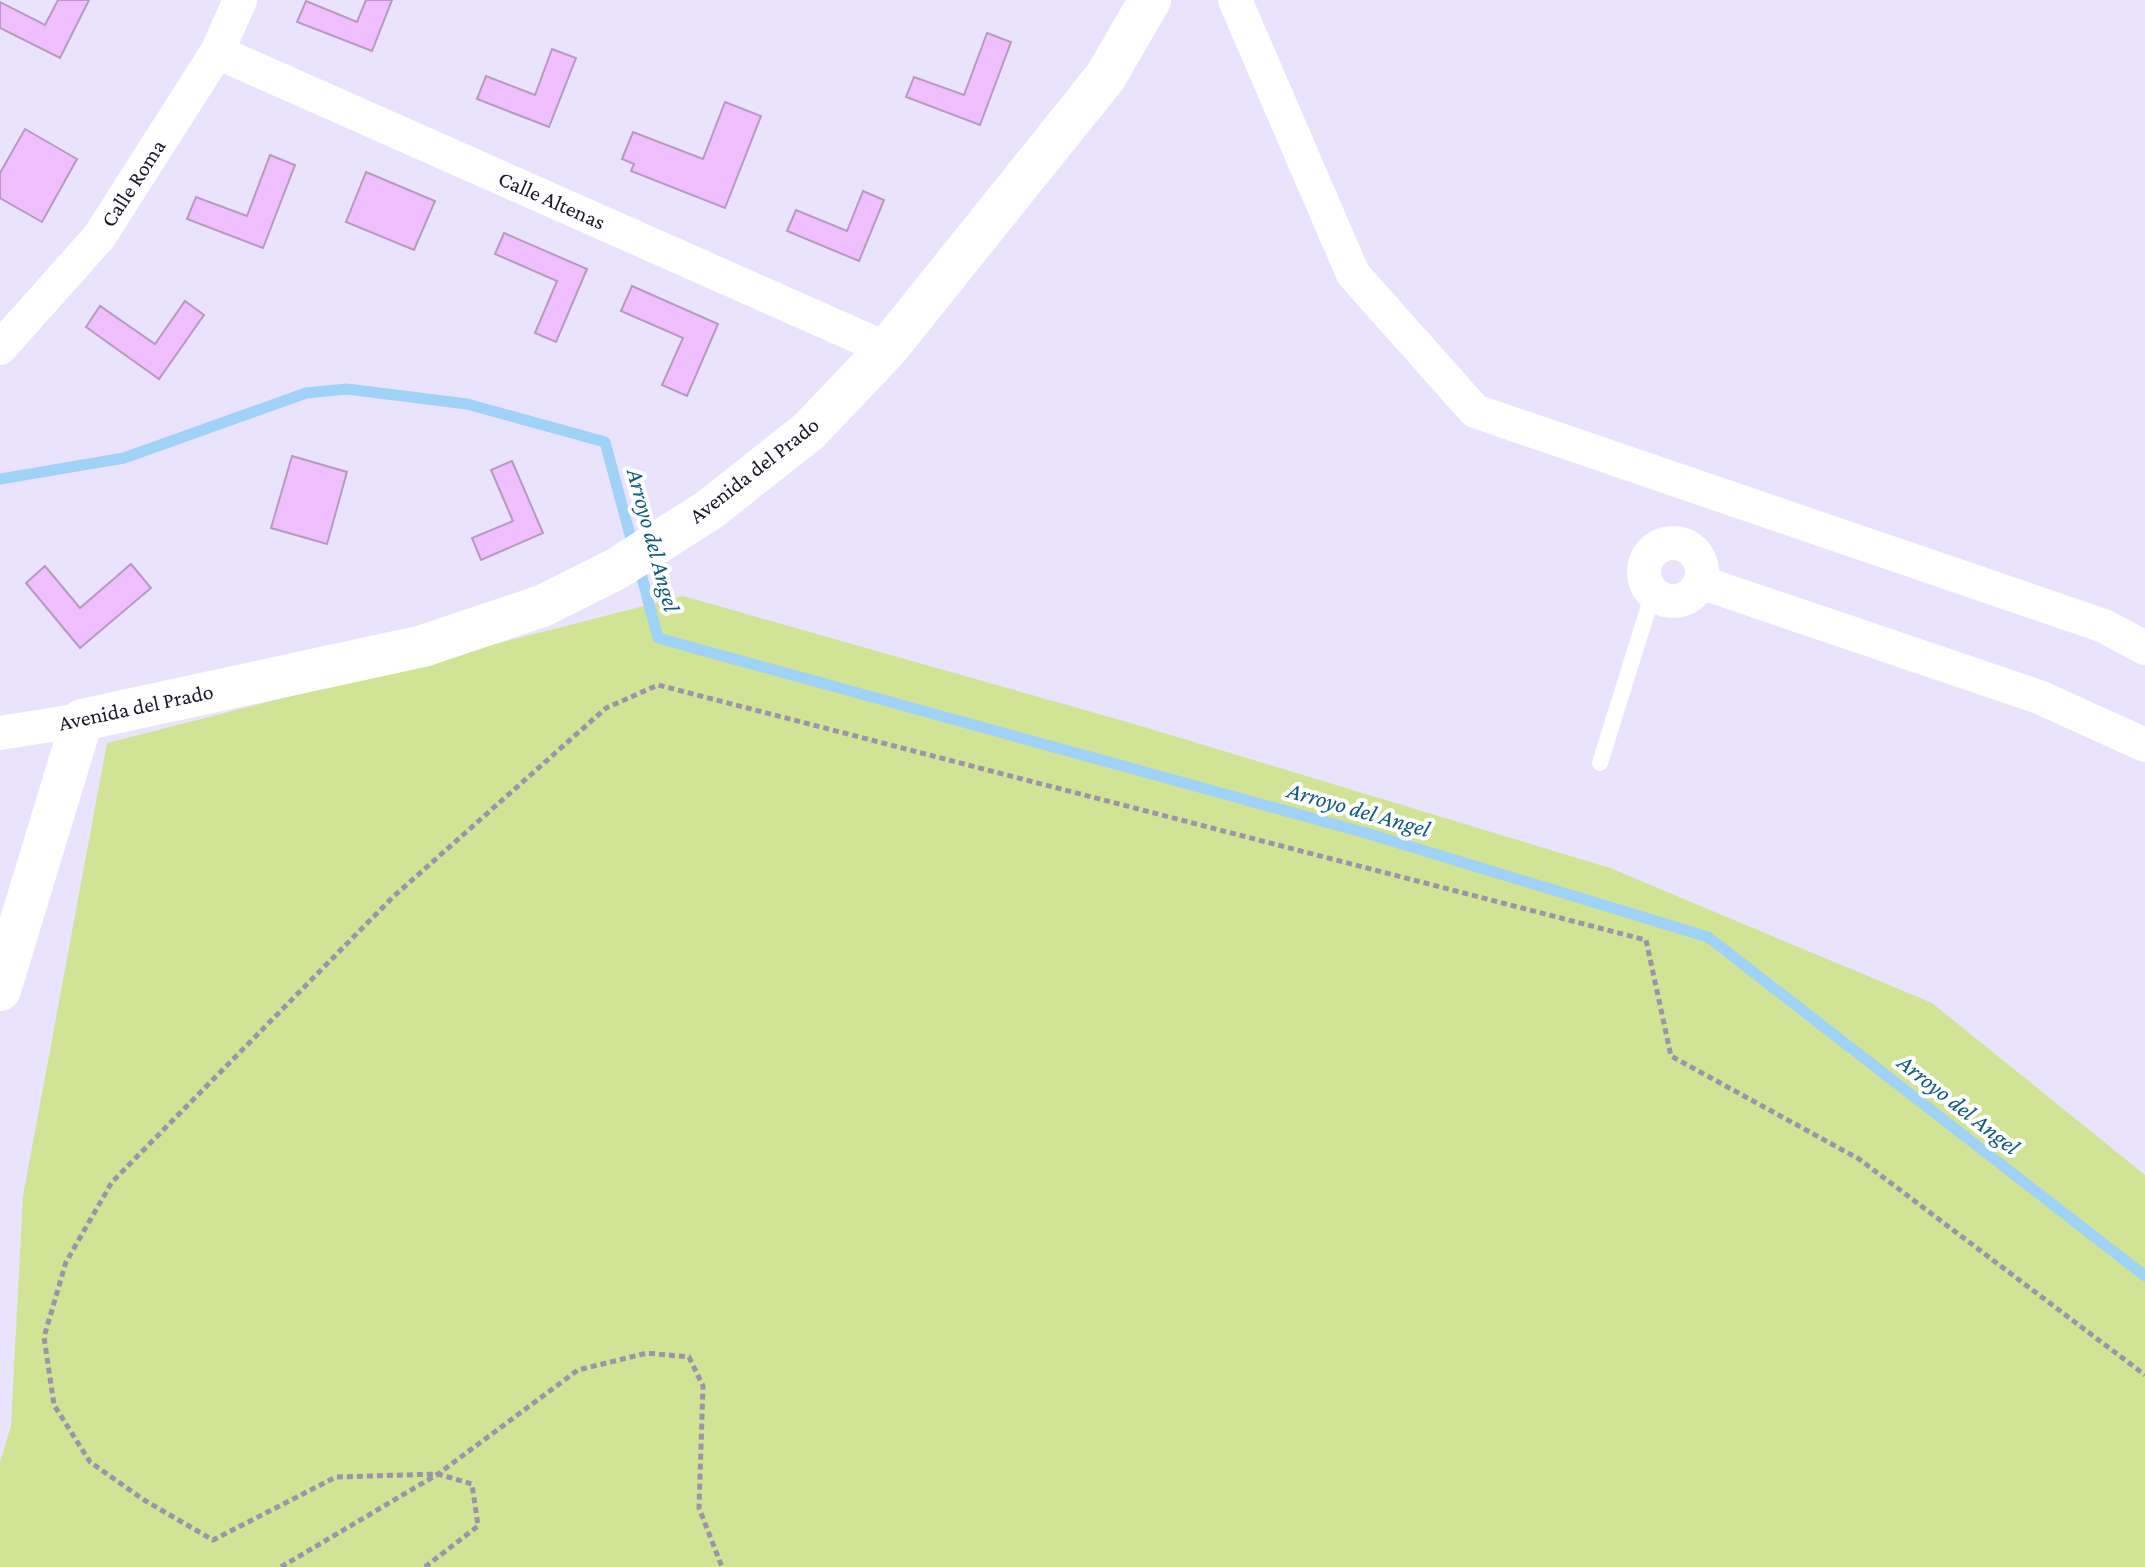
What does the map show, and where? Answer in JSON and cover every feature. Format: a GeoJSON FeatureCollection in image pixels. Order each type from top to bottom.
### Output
{"type":"FeatureCollection","features":[{"type":"Feature","properties":{"kind":"street","name":"Calle Roma"},"geometry":{"type":"LineString","coordinates":[[0,348],[99,237],[217,52],[240,0]]}},
{"type":"Feature","properties":{"kind":"street","name":"Avenida del Prado"},"geometry":{"type":"LineString","coordinates":[[0,733],[82,720],[423,646],[542,606],[616,569],[709,510],[809,431],[887,349],[1106,76],[1150,0]]}},
{"type":"Feature","properties":{"kind":"street"},"geometry":{"type":"LineString","coordinates":[[1235,0],[1353,274],[1475,411],[2104,626],[2145,648]]}},
{"type":"Feature","properties":{"kind":"street","name":"Calle Altenas"},"geometry":{"type":"LineString","coordinates":[[217,52],[887,349]]}},
{"type":"Feature","properties":{"kind":"street"},"geometry":{"type":"LineString","coordinates":[[1661,545],[1683,545],[1693,551],[1702,571],[1694,592],[1674,601],[1653,593],[1646,584],[1646,562],[1661,545]]}},
{"type":"Feature","properties":{"kind":"street"},"geometry":{"type":"LineString","coordinates":[[1700,582],[2039,697],[2145,745]]}},
{"type":"Feature","properties":{"kind":"street"},"geometry":{"type":"LineString","coordinates":[[0,990],[82,720]]}},
{"type":"Feature","properties":{"kind":"lane"},"geometry":{"type":"LineString","coordinates":[[1600,763],[1653,593]]}},
{"type":"Feature","properties":{"kind":"path"},"geometry":{"type":"LineString","coordinates":[[425,1567],[478,1526],[472,1484],[438,1474],[336,1477],[213,1540],[144,1500],[90,1462],[54,1405],[44,1337],[66,1262],[112,1182],[393,897],[606,708],[658,685],[1646,940],[1671,1056],[1859,1159],[2145,1375]]}},
{"type":"Feature","properties":{"kind":"path"},"geometry":{"type":"LineString","coordinates":[[281,1567],[438,1474],[578,1370],[647,1353],[689,1357],[703,1386],[699,1508],[722,1567]]}},
{"type":"Feature","properties":{"kind":"green space"},"geometry":{"type":"Polygon","coordinates":[[[683,596],[1141,726],[1610,868],[1932,1003],[2145,1175],[2145,1567],[0,1567],[0,1462],[11,1426],[23,1196],[107,743],[683,596]]]}},
{"type":"Feature","properties":{"kind":"building"},"geometry":{"type":"Polygon","coordinates":[[[58,0],[89,0],[60,58],[0,28],[0,2],[45,25],[58,0]]]}},
{"type":"Feature","properties":{"kind":"building"},"geometry":{"type":"Polygon","coordinates":[[[366,0],[392,0],[372,51],[297,22],[306,1],[357,22],[366,0]]]}},
{"type":"Feature","properties":{"kind":"building"},"geometry":{"type":"Polygon","coordinates":[[[987,33],[1011,42],[980,125],[906,97],[914,77],[964,95],[987,33]]]}},
{"type":"Feature","properties":{"kind":"building"},"geometry":{"type":"Polygon","coordinates":[[[552,49],[576,58],[549,127],[477,99],[486,76],[535,95],[552,49]]]}},
{"type":"Feature","properties":{"kind":"building"},"geometry":{"type":"Polygon","coordinates":[[[725,102],[761,116],[725,208],[631,171],[634,164],[622,159],[633,132],[703,159],[725,102]]]}},
{"type":"Feature","properties":{"kind":"building"},"geometry":{"type":"Polygon","coordinates":[[[25,129],[77,159],[42,222],[0,198],[0,173],[25,129]]]}},
{"type":"Feature","properties":{"kind":"building"},"geometry":{"type":"Polygon","coordinates":[[[270,155],[295,165],[263,248],[187,219],[196,197],[247,216],[270,155]]]}},
{"type":"Feature","properties":{"kind":"building"},"geometry":{"type":"Polygon","coordinates":[[[366,172],[435,201],[414,250],[346,222],[366,172]]]}},
{"type":"Feature","properties":{"kind":"building"},"geometry":{"type":"Polygon","coordinates":[[[863,191],[884,200],[859,261],[787,231],[796,210],[847,231],[863,191]]]}},
{"type":"Feature","properties":{"kind":"building"},"geometry":{"type":"Polygon","coordinates":[[[504,233],[587,269],[556,342],[535,333],[557,281],[495,254],[504,233]]]}},
{"type":"Feature","properties":{"kind":"building"},"geometry":{"type":"Polygon","coordinates":[[[632,286],[718,324],[687,396],[662,385],[683,338],[621,311],[632,286]]]}},
{"type":"Feature","properties":{"kind":"building"},"geometry":{"type":"Polygon","coordinates":[[[185,301],[204,315],[159,379],[86,327],[100,306],[155,344],[185,301]]]}},
{"type":"Feature","properties":{"kind":"building"},"geometry":{"type":"Polygon","coordinates":[[[292,456],[347,472],[327,544],[271,528],[292,456]]]}},
{"type":"Feature","properties":{"kind":"building"},"geometry":{"type":"Polygon","coordinates":[[[512,461],[543,533],[481,560],[472,538],[513,521],[491,470],[512,461]]]}},
{"type":"Feature","properties":{"kind":"building"},"geometry":{"type":"Polygon","coordinates":[[[131,564],[151,588],[80,648],[26,583],[45,566],[80,608],[131,564]]]}},
{"type":"Feature","properties":{"kind":"waterway"},"geometry":{"type":"LineString","coordinates":[[0,479],[124,458],[306,393],[347,389],[467,404],[605,442],[634,550]]}},
{"type":"Feature","properties":{"kind":"waterway","name":"Arroyo del Angel"},"geometry":{"type":"LineString","coordinates":[[639,566],[658,638],[1366,833],[1708,937],[2145,1276]]}}]}
